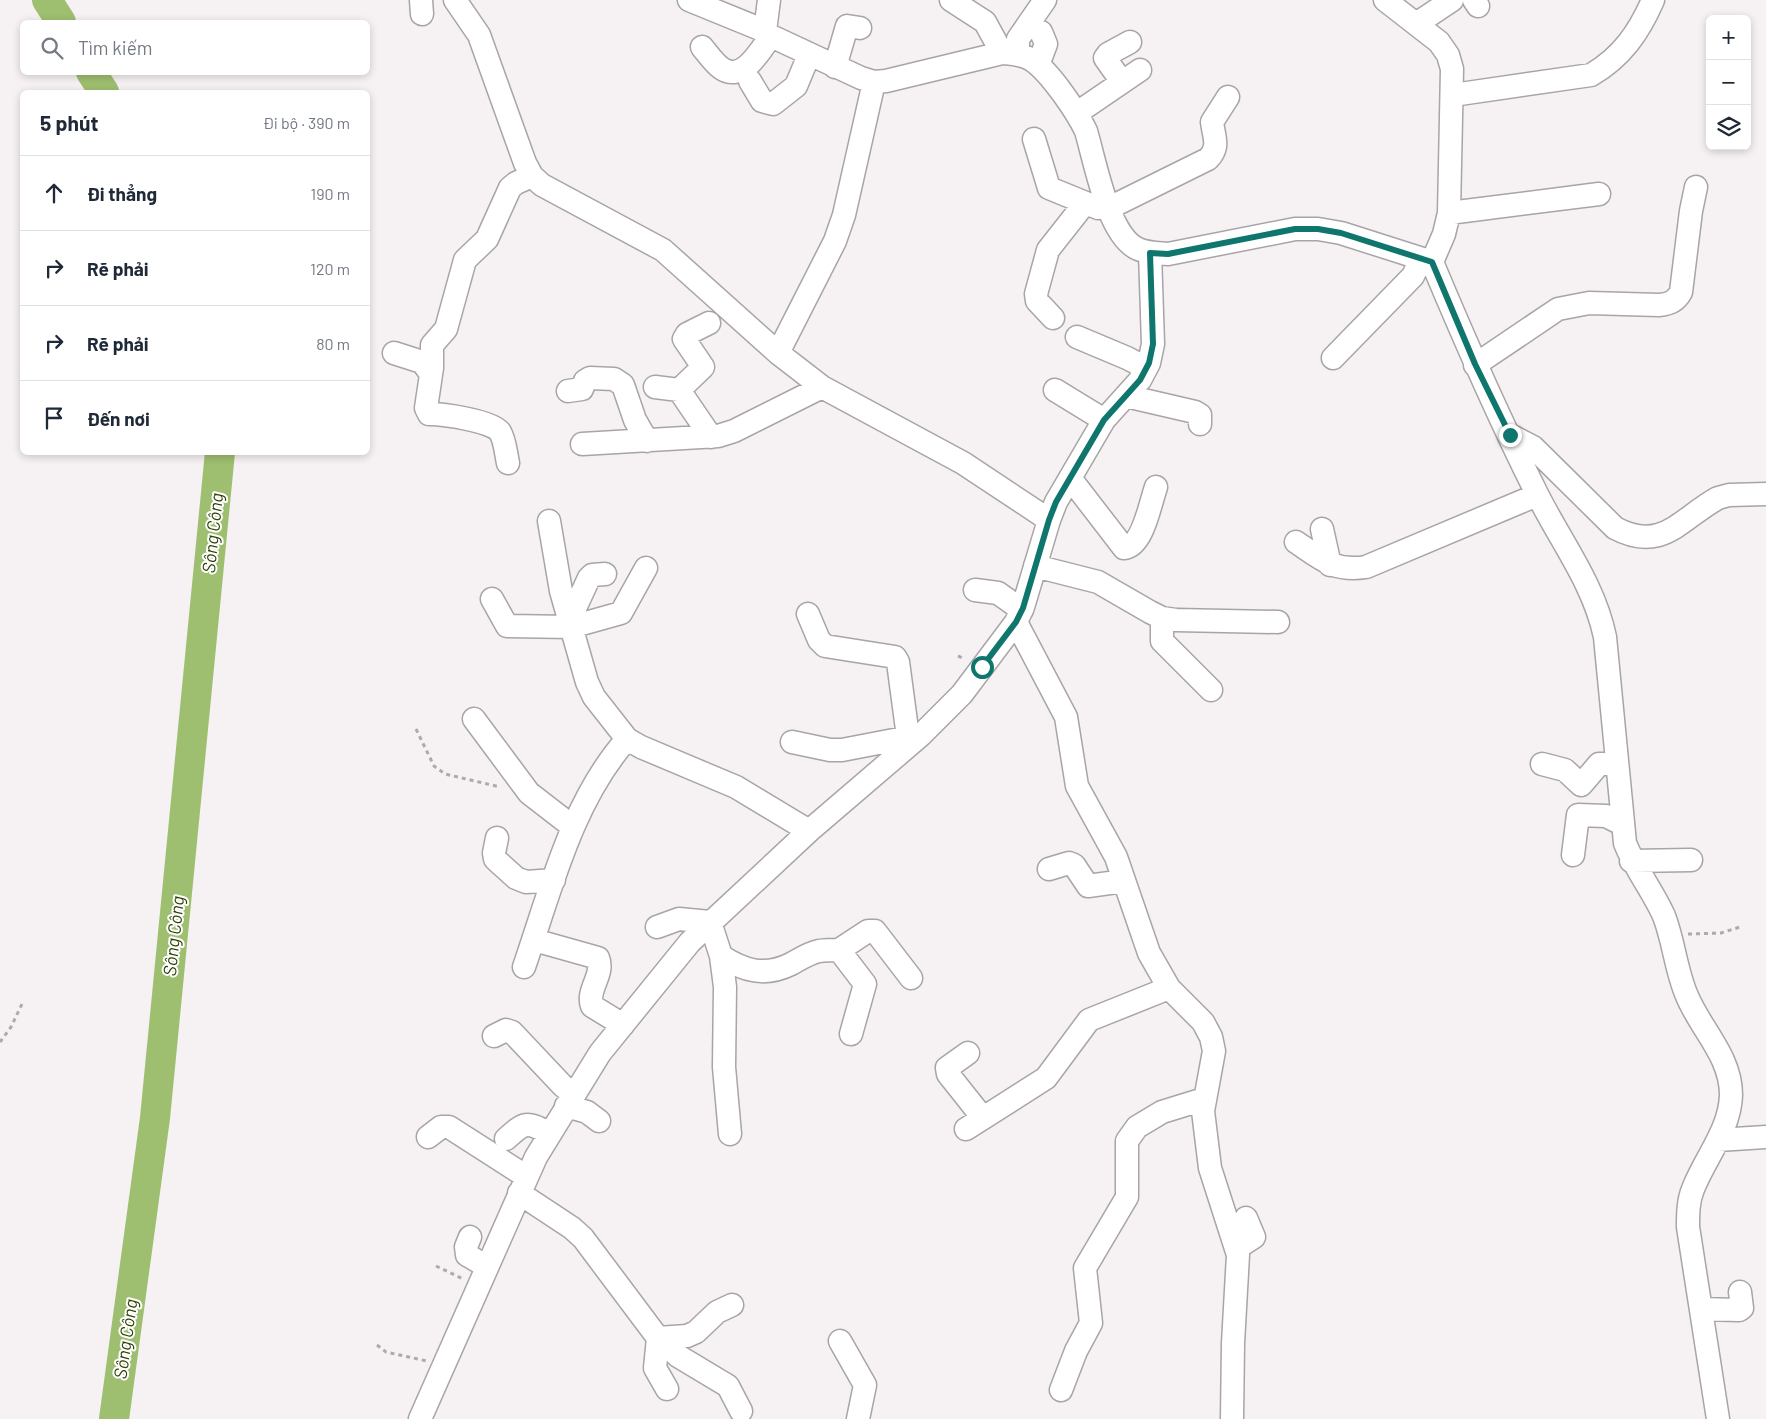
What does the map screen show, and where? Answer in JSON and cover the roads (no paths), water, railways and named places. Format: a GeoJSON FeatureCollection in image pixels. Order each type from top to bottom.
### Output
{"type":"FeatureCollection","features":[{"type":"Feature","properties":{"kind":"street"},"geometry":{"type":"LineString","coordinates":[[455,0],[479,35],[532,176],[542,185],[663,250],[778,353],[822,388],[962,462],[1049,520]]}},
{"type":"Feature","properties":{"kind":"street"},"geometry":{"type":"LineString","coordinates":[[689,0],[717,6],[809,55],[860,78],[874,82],[1010,54],[1032,60],[1077,113],[1086,131],[1109,210],[1121,236],[1136,248],[1150,253],[1168,254],[1295,229],[1318,229],[1341,233],[1427,260],[1537,495],[1592,593],[1600,615],[1605,638],[1622,824],[1632,861],[1663,913],[1688,998],[1722,1056],[1729,1075],[1731,1096],[1728,1116],[1718,1140],[1692,1190],[1688,1208],[1688,1226],[1718,1419]]}},
{"type":"Feature","properties":{"kind":"street"},"geometry":{"type":"LineString","coordinates":[[702,47],[722,68],[738,71],[748,66],[768,33],[769,0]]}},
{"type":"Feature","properties":{"kind":"street"},"geometry":{"type":"LineString","coordinates":[[951,0],[985,22],[1010,54]]}},
{"type":"Feature","properties":{"kind":"street"},"geometry":{"type":"LineString","coordinates":[[1010,54],[1045,0]]}},
{"type":"Feature","properties":{"kind":"street"},"geometry":{"type":"LineString","coordinates":[[1333,358],[1427,260],[1444,234],[1449,213],[1453,95],[1452,70],[1448,55],[1439,42],[1385,0]]}},
{"type":"Feature","properties":{"kind":"street"},"geometry":{"type":"LineString","coordinates":[[1416,24],[1452,0]]}},
{"type":"Feature","properties":{"kind":"street"},"geometry":{"type":"LineString","coordinates":[[1453,95],[1591,76],[1634,38],[1653,0]]}},
{"type":"Feature","properties":{"kind":"street"},"geometry":{"type":"LineString","coordinates":[[835,67],[847,26],[860,28]]}},
{"type":"Feature","properties":{"kind":"street"},"geometry":{"type":"LineString","coordinates":[[1038,65],[1046,44],[1041,32]]}},
{"type":"Feature","properties":{"kind":"street"},"geometry":{"type":"LineString","coordinates":[[1077,113],[1131,76],[1105,58],[1108,54],[1130,42]]}},
{"type":"Feature","properties":{"kind":"street"},"geometry":{"type":"LineString","coordinates":[[750,81],[762,101],[773,104],[796,86],[809,55]]}},
{"type":"Feature","properties":{"kind":"street"},"geometry":{"type":"LineString","coordinates":[[778,353],[835,242],[844,215],[874,82]]}},
{"type":"Feature","properties":{"kind":"street"},"geometry":{"type":"LineString","coordinates":[[1034,139],[1049,188],[1085,203],[1109,210],[1208,159],[1215,152],[1217,146],[1212,122],[1228,96]]}},
{"type":"Feature","properties":{"kind":"street"},"geometry":{"type":"LineString","coordinates":[[508,463],[501,433],[494,426],[442,414],[429,414],[426,408],[431,374],[432,345],[446,329],[465,260],[487,239],[510,188],[516,183],[532,176]]}},
{"type":"Feature","properties":{"kind":"street"},"geometry":{"type":"LineString","coordinates":[[1475,364],[1558,309],[1589,303],[1659,305],[1669,304],[1677,299],[1681,292],[1691,211],[1696,187]]}},
{"type":"Feature","properties":{"kind":"street"},"geometry":{"type":"LineString","coordinates":[[1449,213],[1599,194]]}},
{"type":"Feature","properties":{"kind":"street"},"geometry":{"type":"LineString","coordinates":[[1053,318],[1037,301],[1036,294],[1048,250],[1085,203]]}},
{"type":"Feature","properties":{"kind":"street"},"geometry":{"type":"LineString","coordinates":[[420,1419],[523,1185],[550,1133],[588,1070],[690,942],[809,831],[962,694],[1019,616],[1049,520],[1070,478],[1104,420],[1140,380],[1146,368],[1153,344],[1150,253]]}},
{"type":"Feature","properties":{"kind":"street"},"geometry":{"type":"LineString","coordinates":[[654,388],[679,390],[703,367],[684,339],[688,334],[709,323]]}},
{"type":"Feature","properties":{"kind":"street"},"geometry":{"type":"LineString","coordinates":[[1077,337],[1146,368]]}},
{"type":"Feature","properties":{"kind":"street"},"geometry":{"type":"LineString","coordinates":[[394,352],[422,362],[431,374]]}},
{"type":"Feature","properties":{"kind":"street"},"geometry":{"type":"LineString","coordinates":[[568,391],[582,388],[590,378],[614,379],[623,385],[635,420],[647,441]]}},
{"type":"Feature","properties":{"kind":"street"},"geometry":{"type":"LineString","coordinates":[[582,444],[711,437],[734,431],[822,388]]}},
{"type":"Feature","properties":{"kind":"street"},"geometry":{"type":"LineString","coordinates":[[679,390],[711,437]]}},
{"type":"Feature","properties":{"kind":"street"},"geometry":{"type":"LineString","coordinates":[[1054,390],[1104,420]]}},
{"type":"Feature","properties":{"kind":"street"},"geometry":{"type":"LineString","coordinates":[[1126,396],[1195,412],[1200,415],[1200,424]]}},
{"type":"Feature","properties":{"kind":"street"},"geometry":{"type":"LineString","coordinates":[[1510,435],[1533,447],[1615,528],[1629,535],[1644,538],[1658,537],[1718,498],[1729,495],[1766,494]]}},
{"type":"Feature","properties":{"kind":"street"},"geometry":{"type":"LineString","coordinates":[[1070,478],[1124,548],[1130,547],[1139,539],[1156,487]]}},
{"type":"Feature","properties":{"kind":"street"},"geometry":{"type":"LineString","coordinates":[[1296,542],[1330,565],[1348,569],[1366,566],[1537,495]]}},
{"type":"Feature","properties":{"kind":"street"},"geometry":{"type":"LineString","coordinates":[[549,521],[561,591],[586,682],[594,697],[627,739],[641,748],[736,786],[809,831]]}},
{"type":"Feature","properties":{"kind":"street"},"geometry":{"type":"LineString","coordinates":[[1322,529],[1330,565]]}},
{"type":"Feature","properties":{"kind":"street"},"geometry":{"type":"LineString","coordinates":[[1035,566],[1098,582],[1162,618],[1176,620],[1278,622]]}},
{"type":"Feature","properties":{"kind":"street"},"geometry":{"type":"LineString","coordinates":[[492,599],[507,626],[570,624],[621,614],[646,568]]}},
{"type":"Feature","properties":{"kind":"street"},"geometry":{"type":"LineString","coordinates":[[570,624],[589,578],[592,575],[605,574]]}},
{"type":"Feature","properties":{"kind":"street"},"geometry":{"type":"LineString","coordinates":[[975,590],[998,593],[1019,616],[1066,717],[1077,786],[1110,845],[1149,953],[1169,988],[1203,1022],[1212,1036],[1214,1051],[1203,1111],[1212,1180],[1236,1248],[1239,1269],[1233,1343],[1232,1419]]}},
{"type":"Feature","properties":{"kind":"street"},"geometry":{"type":"LineString","coordinates":[[808,614],[819,640],[824,646],[895,657],[898,662],[915,736]]}},
{"type":"Feature","properties":{"kind":"street"},"geometry":{"type":"LineString","coordinates":[[1162,618],[1162,641],[1211,690]]}},
{"type":"Feature","properties":{"kind":"street"},"geometry":{"type":"LineString","coordinates":[[474,719],[528,792],[573,827]]}},
{"type":"Feature","properties":{"kind":"street"},"geometry":{"type":"LineString","coordinates":[[792,742],[830,750],[842,750],[915,736]]}},
{"type":"Feature","properties":{"kind":"street"},"geometry":{"type":"LineString","coordinates":[[524,967],[573,827],[609,762],[627,739]]}},
{"type":"Feature","properties":{"kind":"street"},"geometry":{"type":"LineString","coordinates":[[1542,764],[1565,770],[1581,785],[1599,764],[1616,764]]}},
{"type":"Feature","properties":{"kind":"street"},"geometry":{"type":"LineString","coordinates":[[1573,855],[1578,816],[1606,816],[1622,824]]}},
{"type":"Feature","properties":{"kind":"street"},"geometry":{"type":"LineString","coordinates":[[497,838],[494,853],[495,859],[516,878],[526,882],[554,880]]}},
{"type":"Feature","properties":{"kind":"street"},"geometry":{"type":"LineString","coordinates":[[1632,861],[1691,860]]}},
{"type":"Feature","properties":{"kind":"street"},"geometry":{"type":"LineString","coordinates":[[1049,870],[1069,863],[1074,865],[1088,886],[1124,881]]}},
{"type":"Feature","properties":{"kind":"street"},"geometry":{"type":"LineString","coordinates":[[657,926],[679,919],[710,922]]}},
{"type":"Feature","properties":{"kind":"street"},"geometry":{"type":"LineString","coordinates":[[710,922],[721,956],[725,987],[724,1067],[730,1134]]}},
{"type":"Feature","properties":{"kind":"street"},"geometry":{"type":"LineString","coordinates":[[721,956],[738,967],[753,972],[768,972],[782,968],[819,951],[839,950],[868,932],[875,931],[911,978]]}},
{"type":"Feature","properties":{"kind":"street"},"geometry":{"type":"LineString","coordinates":[[534,940],[598,958],[601,964],[591,994],[592,1006],[623,1025]]}},
{"type":"Feature","properties":{"kind":"street"},"geometry":{"type":"LineString","coordinates":[[839,950],[865,984],[851,1034]]}},
{"type":"Feature","properties":{"kind":"street"},"geometry":{"type":"LineString","coordinates":[[968,1053],[947,1068],[948,1074],[974,1123],[1046,1078],[1089,1020],[1169,988]]}},
{"type":"Feature","properties":{"kind":"street"},"geometry":{"type":"LineString","coordinates":[[494,1036],[506,1030],[512,1032],[563,1086],[570,1100],[598,1121]]}},
{"type":"Feature","properties":{"kind":"street"},"geometry":{"type":"LineString","coordinates":[[1062,1390],[1076,1351],[1091,1323],[1085,1268],[1127,1197],[1127,1141],[1137,1127],[1162,1112],[1204,1099]]}},
{"type":"Feature","properties":{"kind":"street"},"geometry":{"type":"LineString","coordinates":[[506,1139],[523,1124],[528,1123],[550,1133]]}},
{"type":"Feature","properties":{"kind":"street"},"geometry":{"type":"LineString","coordinates":[[428,1137],[441,1127],[449,1127],[523,1185],[583,1238],[658,1338],[678,1356],[728,1386],[741,1411]]}},
{"type":"Feature","properties":{"kind":"street"},"geometry":{"type":"LineString","coordinates":[[1718,1140],[1766,1136]]}},
{"type":"Feature","properties":{"kind":"street"},"geometry":{"type":"LineString","coordinates":[[1236,1248],[1254,1237],[1246,1218]]}},
{"type":"Feature","properties":{"kind":"street"},"geometry":{"type":"LineString","coordinates":[[470,1237],[466,1247],[467,1255],[486,1266]]}},
{"type":"Feature","properties":{"kind":"street"},"geometry":{"type":"LineString","coordinates":[[1701,1309],[1739,1310],[1742,1308],[1740,1292]]}},
{"type":"Feature","properties":{"kind":"street"},"geometry":{"type":"LineString","coordinates":[[658,1338],[687,1336],[696,1332],[717,1312],[732,1305]]}},
{"type":"Feature","properties":{"kind":"street"},"geometry":{"type":"LineString","coordinates":[[658,1338],[654,1368],[667,1389]]}},
{"type":"Feature","properties":{"kind":"street"},"geometry":{"type":"LineString","coordinates":[[840,1341],[865,1384],[858,1419]]}},
{"type":"Feature","properties":{"kind":"waterway","name":"Sông Công"},"geometry":{"type":"LineString","coordinates":[[47,0],[60,20]]}},
{"type":"Feature","properties":{"kind":"waterway","name":"Sông Công"},"geometry":{"type":"LineString","coordinates":[[93,75],[103,90]]}},
{"type":"Feature","properties":{"kind":"waterway","name":"Sông Công"},"geometry":{"type":"LineString","coordinates":[[114,1419],[155,1118],[220,455]]}}]}
